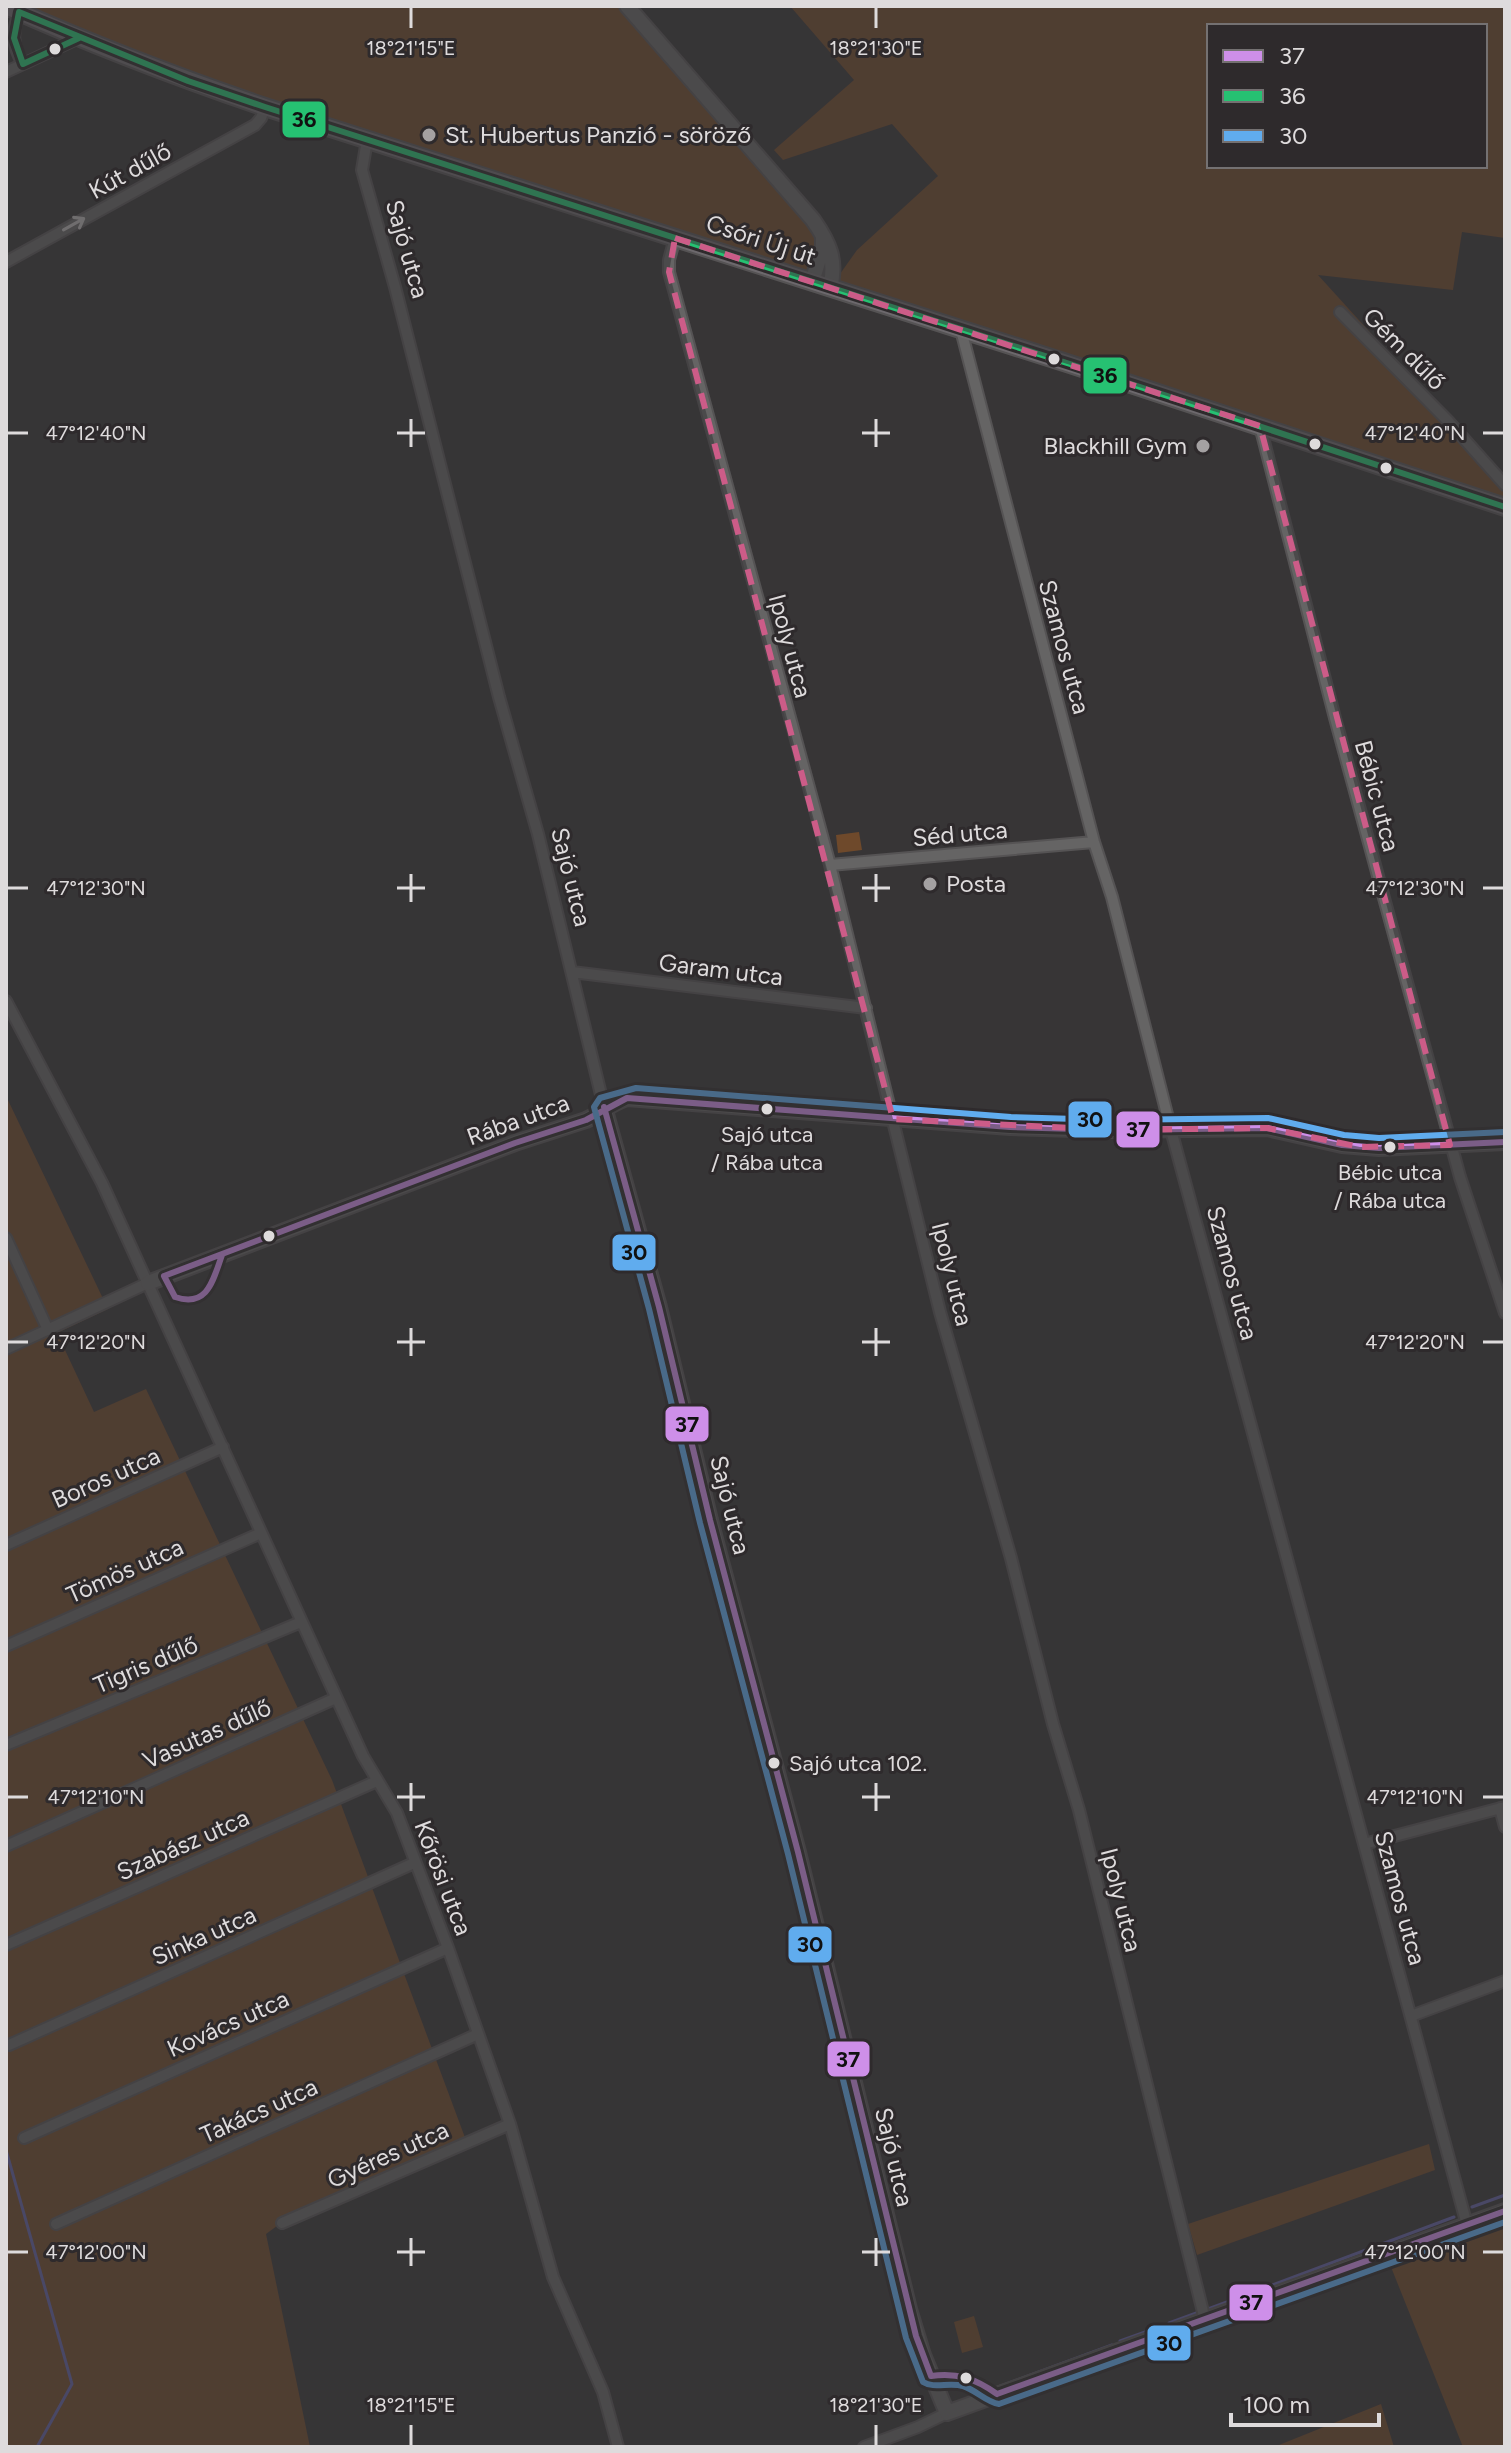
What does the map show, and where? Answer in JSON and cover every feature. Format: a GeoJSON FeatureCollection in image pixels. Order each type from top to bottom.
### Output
{"type":"FeatureCollection","features":[{"type":"Feature","properties":{"kind":"main road","name":"Csóri Új út"},"geometry":{"type":"LineString","coordinates":[[13,9],[188,81],[265,107],[1505,507]]}},
{"type":"Feature","properties":{"kind":"street"},"geometry":{"type":"LineString","coordinates":[[627,6],[813,220],[829,245],[834,264],[830,288]]}},
{"type":"Feature","properties":{"kind":"street"},"geometry":{"type":"LineString","coordinates":[[13,9],[13,35],[23,64]]}},
{"type":"Feature","properties":{"kind":"street"},"geometry":{"type":"LineString","coordinates":[[6,72],[79,38]]}},
{"type":"Feature","properties":{"kind":"street","name":"Kút dűlő"},"geometry":{"type":"LineString","coordinates":[[6,262],[255,125],[265,107]]}},
{"type":"Feature","properties":{"kind":"street","name":"Sajó utca"},"geometry":{"type":"LineString","coordinates":[[367,140],[362,170],[399,302],[499,697],[538,834],[604,1107],[798,1852],[916,2336],[947,2413]]}},
{"type":"Feature","properties":{"kind":"street"},"geometry":{"type":"LineString","coordinates":[[812,282],[823,236]]}},
{"type":"Feature","properties":{"kind":"street","name":"Ipoly utca"},"geometry":{"type":"LineString","coordinates":[[675,238],[669,272],[830,865],[940,1312],[1079,1810],[1205,2320]]}},
{"type":"Feature","properties":{"kind":"street","name":"Gém dűlő"},"geometry":{"type":"LineString","coordinates":[[1340,312],[1448,421],[1505,485]]}},
{"type":"Feature","properties":{"kind":"street","name":"Szamos utca"},"geometry":{"type":"LineString","coordinates":[[961,330],[1094,842],[1112,897],[1171,1130],[1467,2225]]}},
{"type":"Feature","properties":{"kind":"street","name":"Bébic utca"},"geometry":{"type":"LineString","coordinates":[[1260,426],[1450,1145],[1502,1290],[1505,1313]]}},
{"type":"Feature","properties":{"kind":"street","name":"Séd utca"},"geometry":{"type":"LineString","coordinates":[[830,865],[1094,842]]}},
{"type":"Feature","properties":{"kind":"street","name":"Garam utca"},"geometry":{"type":"LineString","coordinates":[[572,972],[866,1008]]}},
{"type":"Feature","properties":{"kind":"street","name":"Kőrösi utca"},"geometry":{"type":"LineString","coordinates":[[6,1001],[102,1183],[336,1698],[377,1781],[397,1813],[510,2124],[553,2277],[603,2392],[618,2447]]}},
{"type":"Feature","properties":{"kind":"street","name":"Rába utca"},"geometry":{"type":"LineString","coordinates":[[6,1349],[148,1283],[515,1143],[586,1120],[604,1107],[636,1098],[1038,1129],[1267,1128],[1360,1147],[1505,1142]]}},
{"type":"Feature","properties":{"kind":"street"},"geometry":{"type":"LineString","coordinates":[[6,1238],[48,1330]]}},
{"type":"Feature","properties":{"kind":"street","name":"Boros utca"},"geometry":{"type":"LineString","coordinates":[[6,1545],[223,1447]]}},
{"type":"Feature","properties":{"kind":"street","name":"Tömös utca"},"geometry":{"type":"LineString","coordinates":[[6,1646],[261,1533]]}},
{"type":"Feature","properties":{"kind":"street","name":"Tigris dűlő"},"geometry":{"type":"LineString","coordinates":[[6,1745],[301,1622]]}},
{"type":"Feature","properties":{"kind":"street","name":"Vasutas dűlő"},"geometry":{"type":"LineString","coordinates":[[6,1846],[336,1698]]}},
{"type":"Feature","properties":{"kind":"street","name":"Szabász utca"},"geometry":{"type":"LineString","coordinates":[[6,1945],[377,1781]]}},
{"type":"Feature","properties":{"kind":"street"},"geometry":{"type":"LineString","coordinates":[[1364,1844],[1502,1808],[1505,1827]]}},
{"type":"Feature","properties":{"kind":"street","name":"Sinka utca"},"geometry":{"type":"LineString","coordinates":[[9,2045],[414,1863]]}},
{"type":"Feature","properties":{"kind":"street","name":"Kovács utca"},"geometry":{"type":"LineString","coordinates":[[24,2138],[448,1948]]}},
{"type":"Feature","properties":{"kind":"street"},"geometry":{"type":"LineString","coordinates":[[1411,2016],[1505,1981]]}},
{"type":"Feature","properties":{"kind":"street","name":"Takács utca"},"geometry":{"type":"LineString","coordinates":[[56,2224],[478,2034]]}},
{"type":"Feature","properties":{"kind":"street","name":"Gyéres utca"},"geometry":{"type":"LineString","coordinates":[[282,2223],[510,2124]]}},
{"type":"Feature","properties":{"kind":"street"},"geometry":{"type":"LineString","coordinates":[[864,2447],[947,2413],[1505,2211]]}},
{"type":"Feature","properties":{"kind":"highlighted area"},"geometry":{"type":"Polygon","coordinates":[[[675,238],[1260,426],[1450,1145],[1360,1147],[1267,1128],[1111,1130],[893,1119],[669,272],[675,238]]]}},
{"type":"Feature","properties":{"kind":"shaded area"},"geometry":{"type":"Polygon","coordinates":[[[6,6],[627,6],[820,230],[812,282],[367,140],[6,6]]]}},
{"type":"Feature","properties":{"kind":"shaded area"},"geometry":{"type":"Polygon","coordinates":[[[790,6],[1505,6],[1505,238],[1462,232],[1453,290],[1318,275],[1505,481],[1505,507],[830,288],[857,250],[938,176],[892,124],[783,160],[774,150],[854,80],[790,6]]]}},
{"type":"Feature","properties":{"kind":"shaded area"},"geometry":{"type":"Polygon","coordinates":[[[859,832],[862,850],[838,853],[836,835],[859,832]]]}},
{"type":"Feature","properties":{"kind":"shaded area"},"geometry":{"type":"Polygon","coordinates":[[[6,1096],[108,1309],[57,1333],[94,1412],[146,1389],[332,1780],[467,2143],[281,2223],[266,2234],[310,2447],[6,2447],[6,1096]]]}},
{"type":"Feature","properties":{"kind":"shaded area"},"geometry":{"type":"Polygon","coordinates":[[[1429,2144],[1435,2170],[1197,2255],[1188,2224],[1429,2144]]]}},
{"type":"Feature","properties":{"kind":"shaded area"},"geometry":{"type":"Polygon","coordinates":[[[1505,2226],[1505,2447],[1463,2447],[1389,2262],[1482,2228],[1484,2233],[1505,2226]]]}},
{"type":"Feature","properties":{"kind":"shaded area"},"geometry":{"type":"Polygon","coordinates":[[[974,2316],[983,2347],[962,2353],[954,2322],[974,2316]]]}},
{"type":"Feature","properties":{"kind":"shaded area"},"geometry":{"type":"Polygon","coordinates":[[[1381,2404],[1394,2447],[1274,2447],[1381,2404]]]}},
{"type":"Feature","properties":{"kind":"waterway"},"geometry":{"type":"LineString","coordinates":[[6,2150],[72,2384],[37,2447]]}},
{"type":"Feature","properties":{"kind":"waterway"},"geometry":{"type":"LineString","coordinates":[[1472,2207],[1505,2195]]}},
{"type":"Feature","properties":{"kind":"waterway"},"geometry":{"type":"LineString","coordinates":[[1208,2309],[1454,2217]]}},
{"type":"Feature","properties":{"kind":"waterway"},"geometry":{"type":"LineString","coordinates":[[1169,2323],[1199,2312]]}},
{"type":"Feature","properties":{"kind":"waterway"},"geometry":{"type":"LineString","coordinates":[[1120,2341],[1159,2327]]}},
{"type":"Feature","properties":{"kind":"waterway"},"geometry":{"type":"LineString","coordinates":[[998,2387],[1112,2345]]}},
{"type":"Feature","properties":{"kind":"transit line","name":"36"},"geometry":{"type":"LineString","coordinates":[[79,38],[23,64],[14,38],[19,12],[188,81],[265,107],[1070,364],[1505,507]]}},
{"type":"Feature","properties":{"kind":"transit line","name":"30"},"geometry":{"type":"LineString","coordinates":[[1505,1132],[1379,1138],[1344,1135],[1268,1118],[1111,1120],[1011,1117],[636,1088],[600,1098],[594,1107],[649,1309],[700,1523],[788,1854],[906,2338],[923,2382],[963,2386],[999,2404],[1505,2222]]}},
{"type":"Feature","properties":{"kind":"transit line","name":"37"},"geometry":{"type":"LineString","coordinates":[[222,1255],[208,1290],[195,1299],[175,1297],[164,1276],[515,1143],[586,1120],[627,1098],[1010,1127],[1111,1130],[1267,1128],[1342,1145],[1379,1148],[1505,1142]]}},
{"type":"Feature","properties":{"kind":"transit line","name":"37"},"geometry":{"type":"LineString","coordinates":[[604,1107],[659,1307],[710,1520],[798,1852],[916,2336],[931,2376]]}},
{"type":"Feature","properties":{"kind":"transit line","name":"37"},"geometry":{"type":"LineString","coordinates":[[997,2394],[1505,2211]]}},
{"type":"Feature","properties":{"kind":"transit line","name":"37"},"geometry":{"type":"LineString","coordinates":[[931,2376],[966,2378],[997,2394]]}},
{"type":"Feature","properties":{"kind":"place","name":"St. Hubertus Panzió - söröző"},"geometry":{"type":"Point","coordinates":[429,135]}},
{"type":"Feature","properties":{"kind":"place","name":"Blackhill Gym"},"geometry":{"type":"Point","coordinates":[1203,446]}},
{"type":"Feature","properties":{"kind":"place","name":"Posta"},"geometry":{"type":"Point","coordinates":[930,884]}},
{"type":"Feature","properties":{"kind":"place","name":"Sajó utca / Rába utca"},"geometry":{"type":"Point","coordinates":[767,1109]}},
{"type":"Feature","properties":{"kind":"place","name":"Bébic utca / Rába utca"},"geometry":{"type":"Point","coordinates":[1390,1147]}},
{"type":"Feature","properties":{"kind":"place","name":"Sajó utca 102."},"geometry":{"type":"Point","coordinates":[774,1763]}}]}
